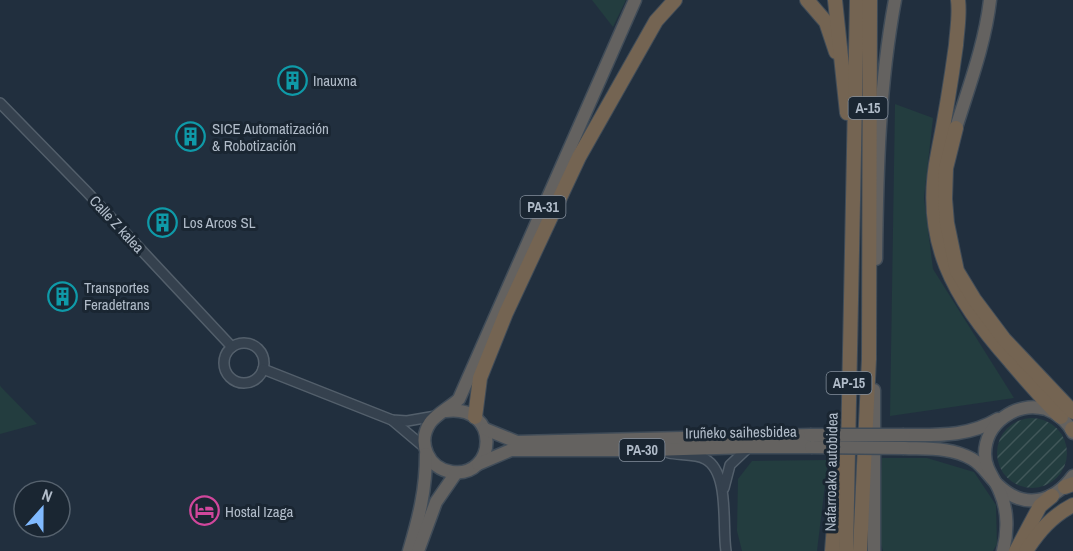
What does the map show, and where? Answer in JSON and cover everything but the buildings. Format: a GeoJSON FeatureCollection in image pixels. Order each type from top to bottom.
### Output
{"type":"FeatureCollection","features":[{"type":"Feature","properties":{"kind":"highway","name":"PA-31"},"geometry":{"type":"LineString","coordinates":[[409,551],[424,497],[426,481],[424,440],[429,423],[459,399],[471,375],[635,0]]}},
{"type":"Feature","properties":{"kind":"highway"},"geometry":{"type":"LineString","coordinates":[[475,417],[480,378],[506,313],[579,157],[656,21],[675,0]]}},
{"type":"Feature","properties":{"kind":"highway"},"geometry":{"type":"LineString","coordinates":[[807,0],[826,22],[845,82]]}},
{"type":"Feature","properties":{"kind":"highway"},"geometry":{"type":"LineString","coordinates":[[835,0],[845,82],[852,214]]}},
{"type":"Feature","properties":{"kind":"highway","name":"A-15"},"geometry":{"type":"LineString","coordinates":[[852,214],[857,0]]}},
{"type":"Feature","properties":{"kind":"highway","name":"A-15"},"geometry":{"type":"LineString","coordinates":[[868,215],[870,0]]}},
{"type":"Feature","properties":{"kind":"highway"},"geometry":{"type":"LineString","coordinates":[[874,551],[872,495],[877,170],[882,94],[895,0]]}},
{"type":"Feature","properties":{"kind":"highway"},"geometry":{"type":"LineString","coordinates":[[958,0],[960,11],[949,128],[939,175],[939,212],[946,246],[957,271],[974,299],[1067,415]]}},
{"type":"Feature","properties":{"kind":"highway"},"geometry":{"type":"LineString","coordinates":[[990,0],[988,20],[978,58],[937,156],[933,192],[937,236],[946,268],[972,316],[1045,402],[1067,415]]}},
{"type":"Feature","properties":{"kind":"highway"},"geometry":{"type":"LineString","coordinates":[[868,215],[877,170]]}},
{"type":"Feature","properties":{"kind":"highway","name":"Nafarroako autobidea"},"geometry":{"type":"LineString","coordinates":[[846,551],[852,214]]}},
{"type":"Feature","properties":{"kind":"highway","name":"Nafarroako autobidea"},"geometry":{"type":"LineString","coordinates":[[860,551],[868,359],[868,215]]}},
{"type":"Feature","properties":{"kind":"highway","name":"PA-30"},"geometry":{"type":"LineString","coordinates":[[1004,416],[1018,409],[1033,407],[1048,410],[1067,415],[1072,431]]}},
{"type":"Feature","properties":{"kind":"highway"},"geometry":{"type":"LineString","coordinates":[[425,450],[438,468],[456,473],[464,472],[477,464],[486,448],[485,429],[475,417],[456,410],[441,414]]}},
{"type":"Feature","properties":{"kind":"highway"},"geometry":{"type":"LineString","coordinates":[[1003,551],[1006,538],[1006,514],[1000,492],[988,470],[985,455],[987,440],[994,427],[1004,416]]}},
{"type":"Feature","properties":{"kind":"highway","name":"Iruñeko saihesbidea"},"geometry":{"type":"LineString","coordinates":[[477,464],[511,450],[749,447],[810,441],[936,435],[976,431],[1004,416]]}},
{"type":"Feature","properties":{"kind":"highway"},"geometry":{"type":"LineString","coordinates":[[832,551],[839,454],[849,424]]}},
{"type":"Feature","properties":{"kind":"highway","name":"Iruñeko saihesbidea"},"geometry":{"type":"LineString","coordinates":[[485,429],[517,442],[810,441],[943,450],[963,454],[980,464],[995,483]]}},
{"type":"Feature","properties":{"kind":"highway"},"geometry":{"type":"LineString","coordinates":[[418,551],[436,502],[456,473]]}},
{"type":"Feature","properties":{"kind":"highway","name":"PA-30"},"geometry":{"type":"LineString","coordinates":[[995,483],[1006,493],[1020,499],[1036,501],[1052,496],[1069,486],[1073,476]]}},
{"type":"Feature","properties":{"kind":"highway"},"geometry":{"type":"LineString","coordinates":[[1016,551],[1040,506],[1052,496]]}},
{"type":"Feature","properties":{"kind":"highway"},"geometry":{"type":"LineString","coordinates":[[1026,551],[1045,524],[1073,505]]}},
{"type":"Feature","properties":{"kind":"street","name":"Calle Z kalea"},"geometry":{"type":"LineString","coordinates":[[0,103],[232,347]]}},
{"type":"Feature","properties":{"kind":"street"},"geometry":{"type":"LineString","coordinates":[[248,344],[261,353],[263,361],[260,375],[249,382],[236,381],[229,376],[224,361],[226,353],[232,347],[248,344]]}},
{"type":"Feature","properties":{"kind":"street"},"geometry":{"type":"LineString","coordinates":[[262,369],[392,420],[407,421],[441,414]]}},
{"type":"Feature","properties":{"kind":"street"},"geometry":{"type":"LineString","coordinates":[[392,420],[425,450]]}},
{"type":"Feature","properties":{"kind":"street"},"geometry":{"type":"LineString","coordinates":[[723,493],[730,465],[749,447]]}},
{"type":"Feature","properties":{"kind":"street"},"geometry":{"type":"LineString","coordinates":[[651,450],[704,458],[714,465],[723,493],[726,551]]}},
{"type":"Feature","properties":{"kind":"green space"},"geometry":{"type":"Polygon","coordinates":[[[592,0],[626,0],[613,27],[592,0]]]}},
{"type":"Feature","properties":{"kind":"green space"},"geometry":{"type":"Polygon","coordinates":[[[895,104],[933,118],[924,198],[933,269],[1014,398],[890,416],[895,104]]]}},
{"type":"Feature","properties":{"kind":"green space"},"geometry":{"type":"Polygon","coordinates":[[[0,385],[1,387],[37,424],[0,434],[0,385]]]}},
{"type":"Feature","properties":{"kind":"green space"},"geometry":{"type":"Polygon","coordinates":[[[1032,418],[1045,421],[1057,428],[1064,440],[1067,453],[1064,466],[1057,478],[1045,485],[1032,488],[1019,485],[1007,478],[1000,466],[997,453],[1000,440],[1007,428],[1019,421],[1032,418]]]}},
{"type":"Feature","properties":{"kind":"green space"},"geometry":{"type":"Polygon","coordinates":[[[882,458],[927,458],[974,472],[996,505],[997,544],[993,551],[883,551],[878,534],[882,458]]]}},
{"type":"Feature","properties":{"kind":"green space"},"geometry":{"type":"Polygon","coordinates":[[[828,460],[817,551],[742,551],[737,531],[738,479],[752,461],[828,460]]]}},
{"type":"Feature","properties":{"kind":"place","name":"Inauxna"},"geometry":{"type":"Point","coordinates":[292,80]}},
{"type":"Feature","properties":{"kind":"place","name":"SICE Automatización & Robotización"},"geometry":{"type":"Point","coordinates":[191,137]}},
{"type":"Feature","properties":{"kind":"place","name":"Los Arcos SL"},"geometry":{"type":"Point","coordinates":[162,222]}},
{"type":"Feature","properties":{"kind":"place","name":"Transportes Feradetrans"},"geometry":{"type":"Point","coordinates":[63,296]}},
{"type":"Feature","properties":{"kind":"place","name":"Hostal Izaga"},"geometry":{"type":"Point","coordinates":[204,511]}}]}
